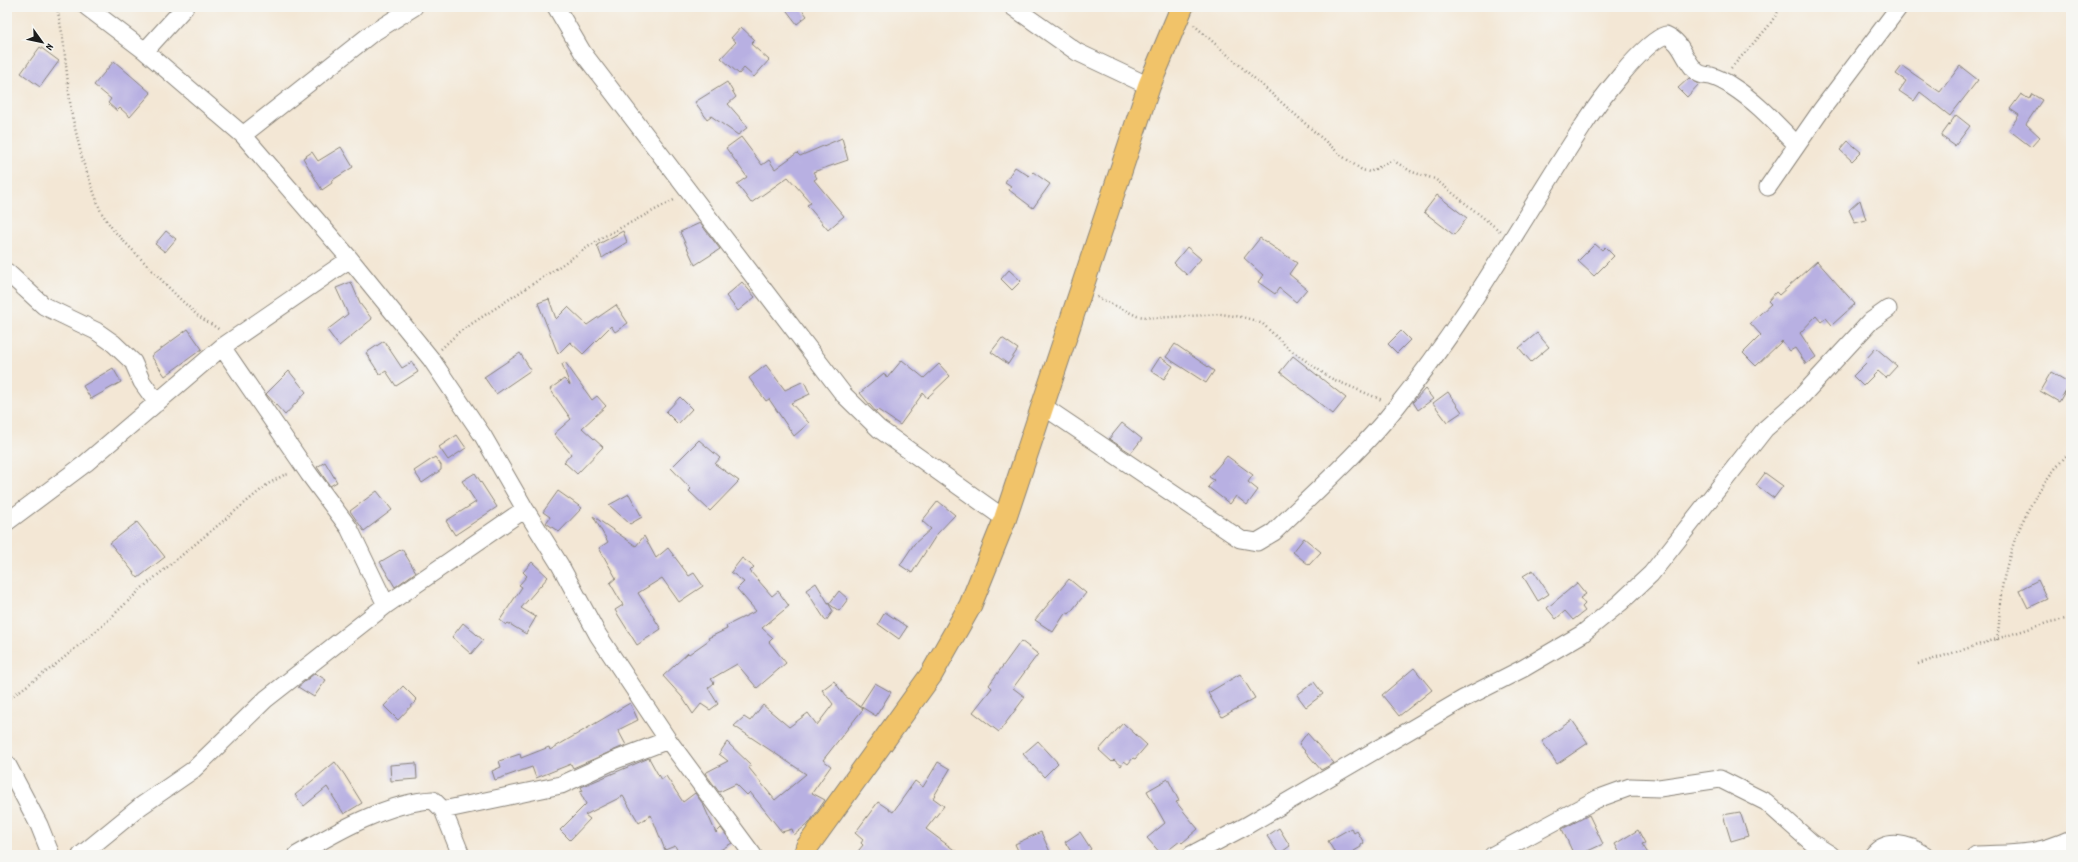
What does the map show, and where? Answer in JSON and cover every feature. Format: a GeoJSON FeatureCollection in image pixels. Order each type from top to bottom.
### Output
{"type":"FeatureCollection","features":[{"type":"Feature","properties":{"kind":"main road"},"geometry":{"type":"LineString","coordinates":[[805,855],[807,847],[931,675],[970,606],[1005,519],[1149,86],[1181,10]]}},
{"type":"Feature","properties":{"kind":"street"},"geometry":{"type":"LineString","coordinates":[[87,7],[145,51],[243,135],[350,259],[431,359],[483,436],[525,509],[560,565],[598,635],[668,740],[753,855]]}},
{"type":"Feature","properties":{"kind":"street"},"geometry":{"type":"LineString","coordinates":[[145,51],[185,7]]}},
{"type":"Feature","properties":{"kind":"street"},"geometry":{"type":"LineString","coordinates":[[243,135],[371,34],[414,7]]}},
{"type":"Feature","properties":{"kind":"street"},"geometry":{"type":"LineString","coordinates":[[556,7],[583,53],[844,395],[879,429],[1005,519]]}},
{"type":"Feature","properties":{"kind":"street"},"geometry":{"type":"LineString","coordinates":[[1013,7],[1077,52],[1149,86]]}},
{"type":"Feature","properties":{"kind":"street"},"geometry":{"type":"LineString","coordinates":[[1768,187],[1822,109],[1899,7]]}},
{"type":"Feature","properties":{"kind":"street"},"geometry":{"type":"LineString","coordinates":[[1043,406],[1240,539],[1257,542],[1274,532],[1368,439],[1397,406],[1454,331],[1593,110],[1636,59],[1661,36],[1666,35],[1679,43],[1691,65],[1704,76],[1712,76],[1720,80],[1750,99],[1797,145]]}},
{"type":"Feature","properties":{"kind":"street"},"geometry":{"type":"LineString","coordinates":[[7,522],[86,463],[228,343],[350,259]]}},
{"type":"Feature","properties":{"kind":"street"},"geometry":{"type":"LineString","coordinates":[[7,272],[44,306],[96,331],[113,343],[133,362],[142,382],[157,403]]}},
{"type":"Feature","properties":{"kind":"street"},"geometry":{"type":"LineString","coordinates":[[1191,855],[1246,826],[1463,699],[1524,668],[1582,634],[1620,604],[1651,574],[1766,429],[1804,394],[1871,321],[1888,308]]}},
{"type":"Feature","properties":{"kind":"street"},"geometry":{"type":"LineString","coordinates":[[228,343],[309,474],[349,528],[386,605]]}},
{"type":"Feature","properties":{"kind":"street"},"geometry":{"type":"LineString","coordinates":[[80,855],[142,806],[193,770],[266,699],[386,605],[525,509]]}},
{"type":"Feature","properties":{"kind":"street"},"geometry":{"type":"LineString","coordinates":[[443,810],[561,785],[613,761],[668,740]]}},
{"type":"Feature","properties":{"kind":"street"},"geometry":{"type":"LineString","coordinates":[[7,764],[39,825],[52,855]]}},
{"type":"Feature","properties":{"kind":"street"},"geometry":{"type":"LineString","coordinates":[[1493,855],[1597,799],[1630,787],[1659,788],[1720,778],[1766,802],[1812,843],[1831,855]]}},
{"type":"Feature","properties":{"kind":"street"},"geometry":{"type":"LineString","coordinates":[[297,855],[334,834],[378,814],[416,801],[434,800],[443,810],[461,855]]}},
{"type":"Feature","properties":{"kind":"street"},"geometry":{"type":"LineString","coordinates":[[1976,855],[2028,854],[2050,849],[2071,839]]}},
{"type":"Feature","properties":{"kind":"street"},"geometry":{"type":"LineString","coordinates":[[1873,855],[1879,848],[1901,844],[1925,855]]}},
{"type":"Feature","properties":{"kind":"path"},"geometry":{"type":"LineString","coordinates":[[57,7],[63,38],[71,111],[83,162],[101,212],[114,231],[179,298],[228,343]]}},
{"type":"Feature","properties":{"kind":"path"},"geometry":{"type":"LineString","coordinates":[[1720,80],[1768,27],[1781,7]]}},
{"type":"Feature","properties":{"kind":"path"},"geometry":{"type":"LineString","coordinates":[[1181,10],[1342,156],[1362,170],[1370,172],[1388,162],[1394,161],[1412,172],[1435,179],[1510,240]]}},
{"type":"Feature","properties":{"kind":"path"},"geometry":{"type":"LineString","coordinates":[[431,359],[459,332],[603,237],[689,193]]}},
{"type":"Feature","properties":{"kind":"path"},"geometry":{"type":"LineString","coordinates":[[1081,289],[1137,316],[1155,318],[1220,314],[1253,320],[1263,324],[1288,348],[1330,378],[1397,406]]}},
{"type":"Feature","properties":{"kind":"path"},"geometry":{"type":"LineString","coordinates":[[1997,640],[2002,587],[2016,536],[2040,489],[2058,464],[2071,451]]}},
{"type":"Feature","properties":{"kind":"path"},"geometry":{"type":"LineString","coordinates":[[7,700],[54,666],[102,626],[142,588],[268,484],[284,475],[309,474]]}},
{"type":"Feature","properties":{"kind":"path"},"geometry":{"type":"LineString","coordinates":[[1918,664],[2050,622],[2071,618]]}},
{"type":"Feature","properties":{"kind":"building"},"geometry":{"type":"Polygon","coordinates":[[[784,7],[800,7],[807,16],[797,24],[784,7]]]}},
{"type":"Feature","properties":{"kind":"building"},"geometry":{"type":"Polygon","coordinates":[[[741,27],[755,40],[751,44],[769,60],[754,77],[744,68],[739,74],[721,58],[736,42],[731,38],[741,27]]]}},
{"type":"Feature","properties":{"kind":"building"},"geometry":{"type":"Polygon","coordinates":[[[40,47],[59,61],[40,87],[21,73],[40,47]]]}},
{"type":"Feature","properties":{"kind":"building"},"geometry":{"type":"Polygon","coordinates":[[[114,61],[151,93],[130,117],[120,108],[117,111],[108,103],[111,99],[94,85],[114,61]]]}},
{"type":"Feature","properties":{"kind":"building"},"geometry":{"type":"Polygon","coordinates":[[[1902,66],[1940,92],[1960,66],[1978,80],[1950,116],[1920,92],[1914,101],[1899,91],[1906,81],[1896,74],[1902,66]]]}},
{"type":"Feature","properties":{"kind":"building"},"geometry":{"type":"Polygon","coordinates":[[[1689,78],[1699,84],[1687,97],[1678,88],[1689,78]]]}},
{"type":"Feature","properties":{"kind":"building"},"geometry":{"type":"Polygon","coordinates":[[[727,82],[736,97],[728,104],[748,127],[738,135],[711,116],[707,119],[695,102],[727,82]]]}},
{"type":"Feature","properties":{"kind":"building"},"geometry":{"type":"Polygon","coordinates":[[[2021,94],[2029,99],[2032,94],[2042,100],[2026,124],[2040,137],[2031,147],[2009,130],[2019,115],[2010,109],[2021,94]]]}},
{"type":"Feature","properties":{"kind":"building"},"geometry":{"type":"Polygon","coordinates":[[[1956,115],[1970,126],[1955,146],[1941,136],[1956,115]]]}},
{"type":"Feature","properties":{"kind":"building"},"geometry":{"type":"Polygon","coordinates":[[[741,137],[762,165],[769,160],[775,169],[797,153],[800,156],[842,138],[848,160],[813,172],[817,178],[814,180],[844,216],[828,230],[807,205],[811,203],[788,177],[751,203],[737,184],[747,177],[726,148],[741,137]]]}},
{"type":"Feature","properties":{"kind":"building"},"geometry":{"type":"Polygon","coordinates":[[[1848,141],[1861,152],[1852,161],[1840,150],[1848,141]]]}},
{"type":"Feature","properties":{"kind":"building"},"geometry":{"type":"Polygon","coordinates":[[[341,147],[353,167],[331,181],[332,183],[322,190],[303,158],[312,152],[318,161],[341,147]]]}},
{"type":"Feature","properties":{"kind":"building"},"geometry":{"type":"Polygon","coordinates":[[[1015,167],[1029,176],[1033,172],[1050,184],[1033,208],[1009,190],[1011,186],[1005,182],[1015,167]]]}},
{"type":"Feature","properties":{"kind":"building"},"geometry":{"type":"Polygon","coordinates":[[[1437,195],[1467,218],[1454,235],[1424,212],[1437,195]]]}},
{"type":"Feature","properties":{"kind":"building"},"geometry":{"type":"Polygon","coordinates":[[[1860,200],[1866,220],[1855,223],[1849,210],[1860,200]]]}},
{"type":"Feature","properties":{"kind":"building"},"geometry":{"type":"Polygon","coordinates":[[[700,223],[720,249],[695,265],[680,232],[700,223]]]}},
{"type":"Feature","properties":{"kind":"building"},"geometry":{"type":"Polygon","coordinates":[[[166,231],[176,239],[165,252],[155,244],[166,231]]]}},
{"type":"Feature","properties":{"kind":"building"},"geometry":{"type":"Polygon","coordinates":[[[623,231],[627,242],[602,258],[597,245],[623,231]]]}},
{"type":"Feature","properties":{"kind":"building"},"geometry":{"type":"Polygon","coordinates":[[[1260,238],[1297,263],[1289,274],[1307,289],[1296,302],[1279,288],[1275,294],[1258,282],[1263,275],[1244,258],[1260,238]]]}},
{"type":"Feature","properties":{"kind":"building"},"geometry":{"type":"Polygon","coordinates":[[[1595,244],[1602,250],[1605,247],[1614,256],[1594,276],[1578,261],[1595,244]]]}},
{"type":"Feature","properties":{"kind":"building"},"geometry":{"type":"Polygon","coordinates":[[[1187,247],[1201,259],[1187,275],[1174,263],[1187,247]]]}},
{"type":"Feature","properties":{"kind":"building"},"geometry":{"type":"Polygon","coordinates":[[[1817,261],[1855,304],[1832,325],[1826,318],[1821,322],[1816,316],[1800,333],[1816,357],[1806,364],[1795,348],[1790,351],[1782,341],[1756,366],[1743,353],[1761,335],[1750,323],[1771,304],[1768,301],[1776,292],[1779,295],[1817,261]]]}},
{"type":"Feature","properties":{"kind":"building"},"geometry":{"type":"Polygon","coordinates":[[[1009,270],[1021,281],[1012,290],[1001,279],[1009,270]]]}},
{"type":"Feature","properties":{"kind":"building"},"geometry":{"type":"Polygon","coordinates":[[[351,282],[361,305],[372,319],[339,346],[327,330],[348,314],[336,288],[351,282]]]}},
{"type":"Feature","properties":{"kind":"building"},"geometry":{"type":"Polygon","coordinates":[[[742,282],[755,297],[738,311],[726,296],[742,282]]]}},
{"type":"Feature","properties":{"kind":"building"},"geometry":{"type":"Polygon","coordinates":[[[549,299],[556,319],[568,307],[587,325],[616,305],[628,323],[615,332],[611,326],[583,354],[570,342],[558,354],[538,303],[549,299]]]}},
{"type":"Feature","properties":{"kind":"building"},"geometry":{"type":"Polygon","coordinates":[[[188,329],[202,349],[165,376],[151,356],[188,329]]]}},
{"type":"Feature","properties":{"kind":"building"},"geometry":{"type":"Polygon","coordinates":[[[1401,331],[1410,340],[1397,353],[1388,344],[1401,331]]]}},
{"type":"Feature","properties":{"kind":"building"},"geometry":{"type":"Polygon","coordinates":[[[1537,333],[1549,347],[1531,362],[1519,348],[1537,333]]]}},
{"type":"Feature","properties":{"kind":"building"},"geometry":{"type":"Polygon","coordinates":[[[1002,338],[1018,349],[1008,364],[991,352],[1002,338]]]}},
{"type":"Feature","properties":{"kind":"building"},"geometry":{"type":"Polygon","coordinates":[[[384,341],[402,368],[412,362],[418,372],[396,386],[386,371],[380,375],[366,353],[384,341]]]}},
{"type":"Feature","properties":{"kind":"building"},"geometry":{"type":"Polygon","coordinates":[[[1175,344],[1214,371],[1206,383],[1166,357],[1175,344]]]}},
{"type":"Feature","properties":{"kind":"building"},"geometry":{"type":"Polygon","coordinates":[[[1876,348],[1897,366],[1886,378],[1878,371],[1863,386],[1853,376],[1867,362],[1865,360],[1876,348]]]}},
{"type":"Feature","properties":{"kind":"building"},"geometry":{"type":"Polygon","coordinates":[[[520,353],[531,370],[496,394],[484,377],[520,353]]]}},
{"type":"Feature","properties":{"kind":"building"},"geometry":{"type":"Polygon","coordinates":[[[1293,356],[1346,398],[1333,414],[1280,372],[1293,356]]]}},
{"type":"Feature","properties":{"kind":"building"},"geometry":{"type":"Polygon","coordinates":[[[1160,357],[1173,366],[1164,379],[1151,371],[1160,357]]]}},
{"type":"Feature","properties":{"kind":"building"},"geometry":{"type":"Polygon","coordinates":[[[902,360],[924,378],[939,364],[950,376],[927,398],[923,393],[900,425],[878,410],[876,412],[860,393],[884,373],[887,378],[902,360]]]}},
{"type":"Feature","properties":{"kind":"building"},"geometry":{"type":"Polygon","coordinates":[[[565,362],[592,400],[597,396],[606,406],[582,428],[603,447],[577,474],[564,462],[571,454],[554,434],[571,419],[550,389],[564,379],[570,385],[562,364],[565,362]]]}},
{"type":"Feature","properties":{"kind":"building"},"geometry":{"type":"Polygon","coordinates":[[[766,365],[785,390],[804,381],[810,394],[791,403],[809,423],[794,436],[769,399],[766,401],[749,378],[766,365]]]}},
{"type":"Feature","properties":{"kind":"building"},"geometry":{"type":"Polygon","coordinates":[[[113,368],[121,382],[91,399],[83,386],[113,368]]]}},
{"type":"Feature","properties":{"kind":"building"},"geometry":{"type":"Polygon","coordinates":[[[289,371],[306,392],[285,415],[266,394],[289,371]]]}},
{"type":"Feature","properties":{"kind":"building"},"geometry":{"type":"Polygon","coordinates":[[[2051,372],[2070,383],[2059,402],[2040,391],[2051,372]]]}},
{"type":"Feature","properties":{"kind":"building"},"geometry":{"type":"Polygon","coordinates":[[[1425,389],[1433,399],[1418,410],[1413,402],[1425,389]]]}},
{"type":"Feature","properties":{"kind":"building"},"geometry":{"type":"Polygon","coordinates":[[[1448,392],[1462,412],[1447,422],[1433,403],[1448,392]]]}},
{"type":"Feature","properties":{"kind":"building"},"geometry":{"type":"Polygon","coordinates":[[[680,397],[692,409],[678,424],[666,412],[680,397]]]}},
{"type":"Feature","properties":{"kind":"building"},"geometry":{"type":"Polygon","coordinates":[[[1122,423],[1142,439],[1131,453],[1109,439],[1122,423]]]}},
{"type":"Feature","properties":{"kind":"building"},"geometry":{"type":"Polygon","coordinates":[[[457,435],[466,448],[448,460],[439,447],[457,435]]]}},
{"type":"Feature","properties":{"kind":"building"},"geometry":{"type":"Polygon","coordinates":[[[699,440],[720,458],[715,464],[739,481],[710,511],[689,491],[691,489],[671,468],[699,440]]]}},
{"type":"Feature","properties":{"kind":"building"},"geometry":{"type":"Polygon","coordinates":[[[1227,456],[1253,475],[1248,482],[1258,490],[1247,505],[1236,496],[1230,504],[1208,487],[1214,480],[1209,477],[1227,456]]]}},
{"type":"Feature","properties":{"kind":"building"},"geometry":{"type":"Polygon","coordinates":[[[435,457],[441,465],[441,470],[422,483],[414,471],[435,457]]]}},
{"type":"Feature","properties":{"kind":"building"},"geometry":{"type":"Polygon","coordinates":[[[325,462],[337,482],[330,486],[317,467],[325,462]]]}},
{"type":"Feature","properties":{"kind":"building"},"geometry":{"type":"Polygon","coordinates":[[[475,473],[497,507],[455,535],[446,521],[476,502],[462,481],[475,473]]]}},
{"type":"Feature","properties":{"kind":"building"},"geometry":{"type":"Polygon","coordinates":[[[1765,473],[1783,486],[1774,498],[1756,485],[1765,473]]]}},
{"type":"Feature","properties":{"kind":"building"},"geometry":{"type":"Polygon","coordinates":[[[377,491],[392,510],[364,531],[350,511],[377,491]]]}},
{"type":"Feature","properties":{"kind":"building"},"geometry":{"type":"Polygon","coordinates":[[[558,491],[582,508],[559,532],[546,523],[550,517],[543,512],[558,491]]]}},
{"type":"Feature","properties":{"kind":"building"},"geometry":{"type":"Polygon","coordinates":[[[629,494],[642,517],[630,524],[609,505],[629,494]]]}},
{"type":"Feature","properties":{"kind":"building"},"geometry":{"type":"Polygon","coordinates":[[[938,501],[955,515],[937,534],[912,573],[900,565],[914,544],[931,529],[922,521],[938,501]]]}},
{"type":"Feature","properties":{"kind":"building"},"geometry":{"type":"Polygon","coordinates":[[[593,516],[636,546],[644,536],[656,558],[668,548],[689,576],[694,573],[703,586],[679,602],[662,578],[638,593],[661,629],[637,645],[615,610],[623,605],[610,583],[616,578],[599,548],[608,542],[593,516]]]}},
{"type":"Feature","properties":{"kind":"building"},"geometry":{"type":"Polygon","coordinates":[[[137,522],[165,557],[138,578],[110,543],[137,522]]]}},
{"type":"Feature","properties":{"kind":"building"},"geometry":{"type":"Polygon","coordinates":[[[1304,538],[1321,552],[1309,565],[1293,552],[1304,538]]]}},
{"type":"Feature","properties":{"kind":"building"},"geometry":{"type":"Polygon","coordinates":[[[402,549],[416,572],[395,587],[380,562],[402,549]]]}},
{"type":"Feature","properties":{"kind":"building"},"geometry":{"type":"Polygon","coordinates":[[[742,558],[754,567],[750,571],[772,596],[778,591],[789,606],[762,628],[773,638],[769,642],[786,663],[757,688],[737,664],[711,679],[714,683],[708,688],[718,704],[710,710],[701,704],[693,714],[682,697],[663,676],[688,653],[689,654],[709,640],[708,638],[727,629],[726,626],[756,611],[737,589],[744,582],[731,572],[742,558]]]}},
{"type":"Feature","properties":{"kind":"building"},"geometry":{"type":"Polygon","coordinates":[[[532,562],[548,577],[521,608],[536,617],[526,634],[508,623],[506,625],[500,620],[522,587],[519,585],[527,576],[523,572],[532,562]]]}},
{"type":"Feature","properties":{"kind":"building"},"geometry":{"type":"Polygon","coordinates":[[[1533,570],[1549,594],[1538,601],[1523,576],[1533,570]]]}},
{"type":"Feature","properties":{"kind":"building"},"geometry":{"type":"Polygon","coordinates":[[[1069,579],[1086,593],[1069,614],[1066,612],[1053,632],[1035,620],[1069,579]]]}},
{"type":"Feature","properties":{"kind":"building"},"geometry":{"type":"Polygon","coordinates":[[[2038,580],[2047,599],[2028,608],[2019,590],[2038,580]]]}},
{"type":"Feature","properties":{"kind":"building"},"geometry":{"type":"Polygon","coordinates":[[[816,583],[833,611],[826,621],[806,590],[816,583]]]}},
{"type":"Feature","properties":{"kind":"building"},"geometry":{"type":"Polygon","coordinates":[[[1577,583],[1586,594],[1580,598],[1585,604],[1582,607],[1585,611],[1573,620],[1565,611],[1556,619],[1547,608],[1577,583]]]}},
{"type":"Feature","properties":{"kind":"building"},"geometry":{"type":"Polygon","coordinates":[[[839,591],[848,599],[839,611],[829,604],[839,591]]]}},
{"type":"Feature","properties":{"kind":"building"},"geometry":{"type":"Polygon","coordinates":[[[885,612],[907,627],[899,639],[878,624],[885,612]]]}},
{"type":"Feature","properties":{"kind":"building"},"geometry":{"type":"Polygon","coordinates":[[[463,623],[483,640],[471,654],[452,637],[463,623]]]}},
{"type":"Feature","properties":{"kind":"building"},"geometry":{"type":"Polygon","coordinates":[[[1021,641],[1038,654],[1013,688],[1025,697],[999,732],[973,712],[992,688],[989,685],[1021,641]]]}},
{"type":"Feature","properties":{"kind":"building"},"geometry":{"type":"Polygon","coordinates":[[[1414,668],[1432,690],[1399,716],[1382,695],[1414,668]]]}},
{"type":"Feature","properties":{"kind":"building"},"geometry":{"type":"Polygon","coordinates":[[[315,673],[326,680],[314,697],[298,687],[315,673]]]}},
{"type":"Feature","properties":{"kind":"building"},"geometry":{"type":"Polygon","coordinates":[[[1240,674],[1255,698],[1222,717],[1208,693],[1240,674]]]}},
{"type":"Feature","properties":{"kind":"building"},"geometry":{"type":"Polygon","coordinates":[[[834,681],[845,696],[863,709],[823,760],[831,766],[812,793],[825,800],[809,823],[794,835],[792,829],[782,832],[750,792],[747,795],[736,784],[719,792],[705,773],[728,761],[719,754],[727,742],[751,765],[749,768],[775,800],[806,774],[734,726],[744,717],[750,721],[763,705],[789,727],[808,713],[817,725],[833,704],[822,690],[834,681]]]}},
{"type":"Feature","properties":{"kind":"building"},"geometry":{"type":"Polygon","coordinates":[[[1314,682],[1323,694],[1306,707],[1297,695],[1314,682]]]}},
{"type":"Feature","properties":{"kind":"building"},"geometry":{"type":"Polygon","coordinates":[[[875,683],[891,692],[876,716],[860,706],[875,683]]]}},
{"type":"Feature","properties":{"kind":"building"},"geometry":{"type":"Polygon","coordinates":[[[403,686],[417,700],[398,720],[384,706],[403,686]]]}},
{"type":"Feature","properties":{"kind":"building"},"geometry":{"type":"Polygon","coordinates":[[[630,703],[638,720],[618,730],[626,745],[573,768],[571,764],[536,778],[532,767],[495,780],[492,771],[501,767],[499,761],[520,754],[521,758],[549,747],[550,750],[630,703]]]}},
{"type":"Feature","properties":{"kind":"building"},"geometry":{"type":"Polygon","coordinates":[[[1572,720],[1588,743],[1557,764],[1542,741],[1572,720]]]}},
{"type":"Feature","properties":{"kind":"building"},"geometry":{"type":"Polygon","coordinates":[[[1123,723],[1147,745],[1135,759],[1133,758],[1128,764],[1124,761],[1121,766],[1114,760],[1112,762],[1099,750],[1123,723]]]}},
{"type":"Feature","properties":{"kind":"building"},"geometry":{"type":"Polygon","coordinates":[[[1307,733],[1334,763],[1321,770],[1299,744],[1307,733]]]}},
{"type":"Feature","properties":{"kind":"building"},"geometry":{"type":"Polygon","coordinates":[[[1038,741],[1058,763],[1044,777],[1023,754],[1038,741]]]}},
{"type":"Feature","properties":{"kind":"building"},"geometry":{"type":"Polygon","coordinates":[[[649,758],[661,780],[666,776],[683,802],[695,793],[703,804],[716,833],[721,828],[732,843],[712,855],[680,855],[675,846],[665,850],[651,815],[639,823],[623,796],[585,815],[590,819],[570,840],[560,830],[586,804],[580,792],[583,791],[581,787],[649,758]]]}},
{"type":"Feature","properties":{"kind":"building"},"geometry":{"type":"Polygon","coordinates":[[[335,762],[362,803],[344,814],[327,787],[304,806],[295,795],[335,762]]]}},
{"type":"Feature","properties":{"kind":"building"},"geometry":{"type":"Polygon","coordinates":[[[938,762],[950,769],[933,798],[944,806],[926,829],[961,855],[855,855],[863,845],[861,843],[863,840],[855,833],[878,802],[893,812],[915,781],[923,787],[938,762]]]}},
{"type":"Feature","properties":{"kind":"building"},"geometry":{"type":"Polygon","coordinates":[[[416,763],[417,779],[391,781],[390,765],[416,763]]]}},
{"type":"Feature","properties":{"kind":"building"},"geometry":{"type":"Polygon","coordinates":[[[1168,779],[1179,801],[1176,802],[1198,829],[1182,843],[1180,841],[1162,855],[1147,838],[1165,823],[1147,791],[1168,779]]]}},
{"type":"Feature","properties":{"kind":"building"},"geometry":{"type":"Polygon","coordinates":[[[1740,812],[1748,836],[1731,841],[1723,815],[1740,812]]]}},
{"type":"Feature","properties":{"kind":"building"},"geometry":{"type":"Polygon","coordinates":[[[1589,815],[1603,844],[1579,855],[1574,855],[1562,829],[1589,815]]]}},
{"type":"Feature","properties":{"kind":"building"},"geometry":{"type":"Polygon","coordinates":[[[1279,828],[1290,846],[1279,854],[1267,836],[1279,828]]]}},
{"type":"Feature","properties":{"kind":"building"},"geometry":{"type":"Polygon","coordinates":[[[1351,828],[1354,833],[1357,831],[1364,843],[1361,847],[1347,855],[1336,855],[1328,841],[1351,828]]]}},
{"type":"Feature","properties":{"kind":"building"},"geometry":{"type":"Polygon","coordinates":[[[1638,830],[1645,843],[1642,844],[1649,855],[1621,855],[1615,844],[1638,830]]]}},
{"type":"Feature","properties":{"kind":"building"},"geometry":{"type":"Polygon","coordinates":[[[1041,832],[1050,852],[1043,855],[1020,855],[1015,844],[1041,832]]]}},
{"type":"Feature","properties":{"kind":"building"},"geometry":{"type":"Polygon","coordinates":[[[1080,832],[1091,849],[1083,855],[1073,855],[1065,842],[1080,832]]]}}]}
